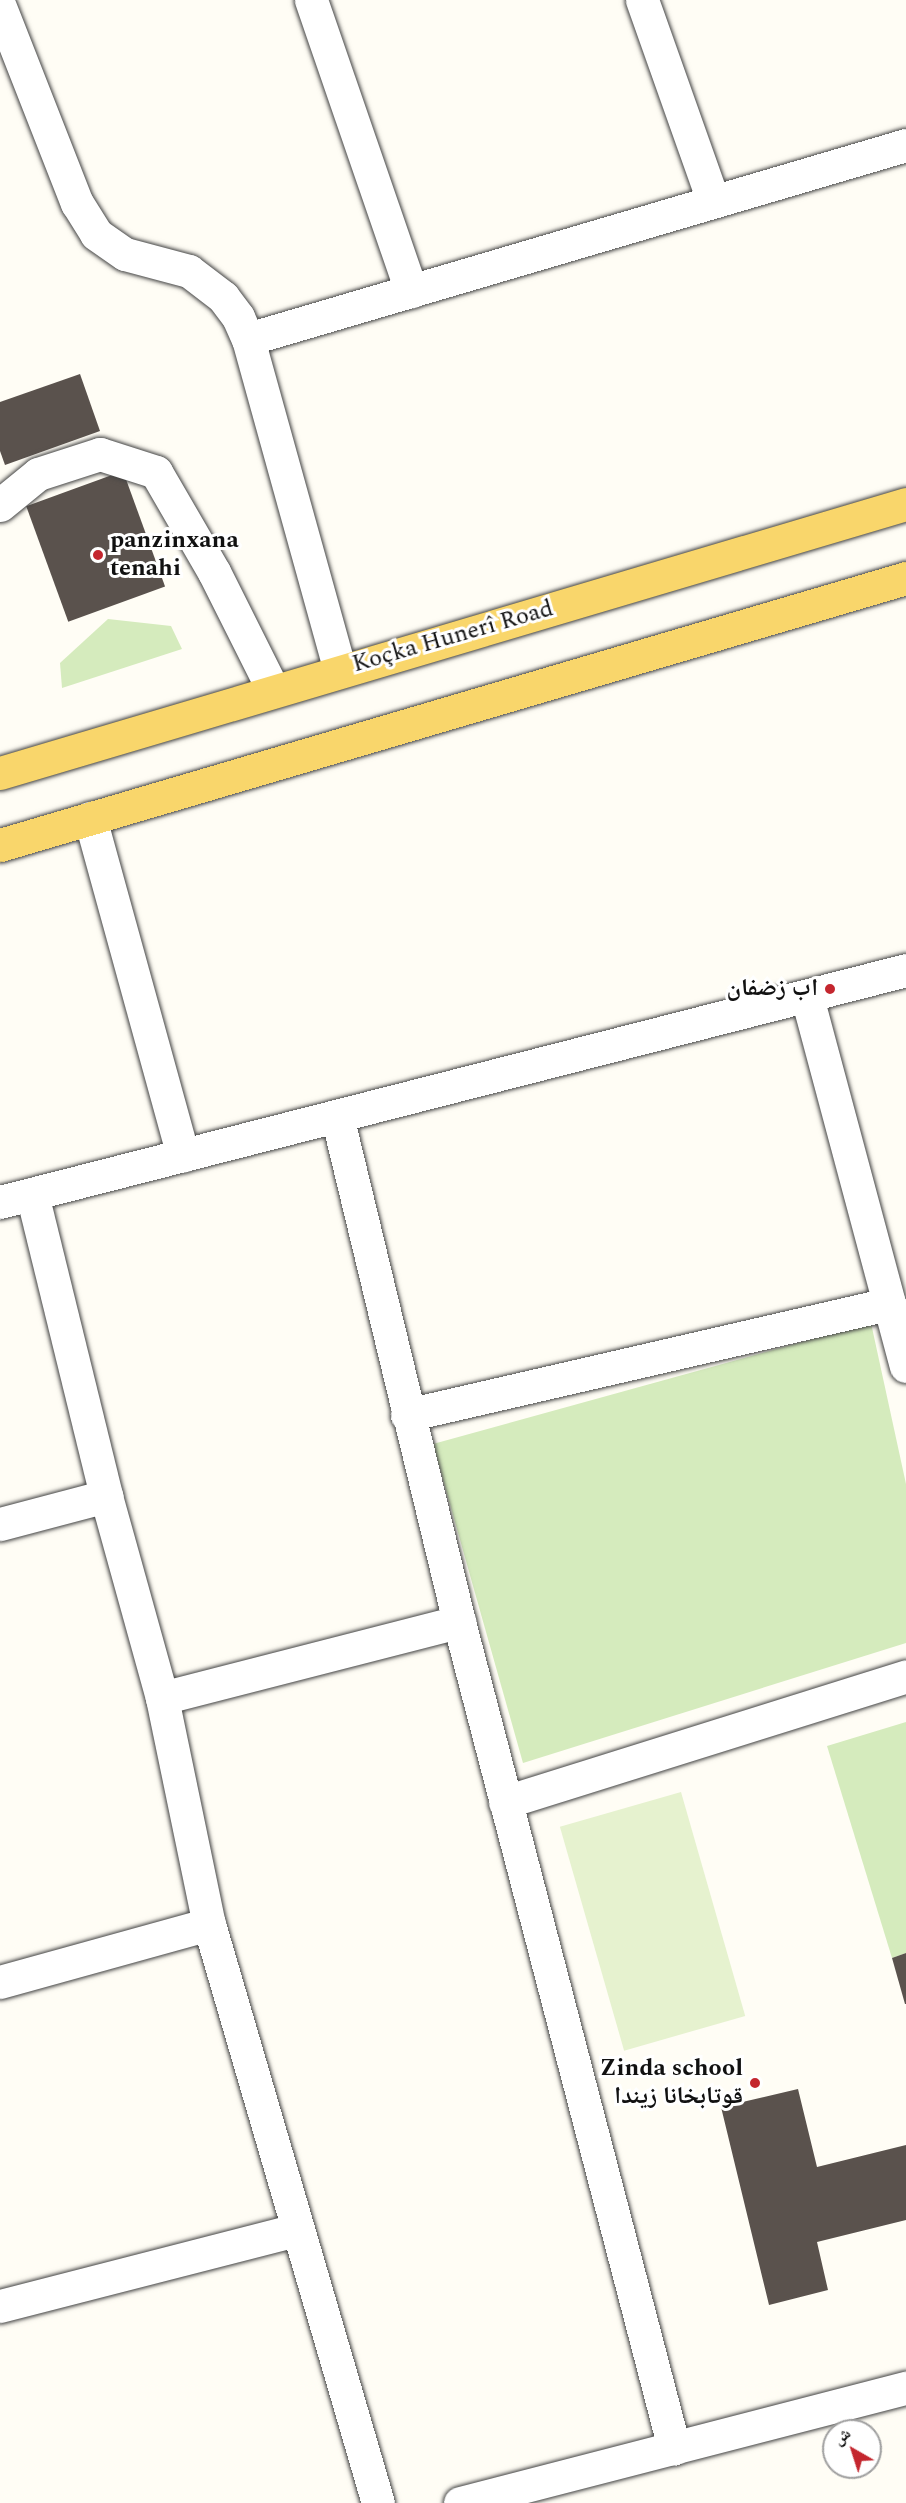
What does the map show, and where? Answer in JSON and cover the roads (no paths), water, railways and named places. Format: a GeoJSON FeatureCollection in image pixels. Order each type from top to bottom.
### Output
{"type":"FeatureCollection","features":[{"type":"Feature","properties":{"kind":"main road","name":"Koçka Hunerî Road"},"geometry":{"type":"LineString","coordinates":[[0,773],[340,670],[906,504]]}},
{"type":"Feature","properties":{"kind":"main road"},"geometry":{"type":"LineString","coordinates":[[0,845],[906,578]]}},
{"type":"Feature","properties":{"kind":"street"},"geometry":{"type":"LineString","coordinates":[[311,0],[411,291]]}},
{"type":"Feature","properties":{"kind":"street"},"geometry":{"type":"LineString","coordinates":[[642,0],[713,201]]}},
{"type":"Feature","properties":{"kind":"street"},"geometry":{"type":"LineString","coordinates":[[0,7],[84,219],[96,234],[125,254],[172,264],[205,281],[223,297],[248,339],[340,670]]}},
{"type":"Feature","properties":{"kind":"street"},"geometry":{"type":"LineString","coordinates":[[248,339],[906,145]]}},
{"type":"Feature","properties":{"kind":"street"},"geometry":{"type":"LineString","coordinates":[[0,505],[39,474],[100,454],[156,472],[214,572],[273,690]]}},
{"type":"Feature","properties":{"kind":"street"},"geometry":{"type":"LineString","coordinates":[[90,818],[183,1155]]}},
{"type":"Feature","properties":{"kind":"street"},"geometry":{"type":"LineString","coordinates":[[0,1202],[906,970]]}},
{"type":"Feature","properties":{"kind":"street"},"geometry":{"type":"LineString","coordinates":[[807,997],[906,1366]]}},
{"type":"Feature","properties":{"kind":"street"},"geometry":{"type":"LineString","coordinates":[[337,1116],[407,1415],[459,1622],[674,2448]]}},
{"type":"Feature","properties":{"kind":"street"},"geometry":{"type":"LineString","coordinates":[[32,1194],[106,1496],[162,1698],[209,1924],[378,2503]]}},
{"type":"Feature","properties":{"kind":"street"},"geometry":{"type":"LineString","coordinates":[[407,1415],[889,1304]]}},
{"type":"Feature","properties":{"kind":"street"},"geometry":{"type":"LineString","coordinates":[[0,1524],[106,1496]]}},
{"type":"Feature","properties":{"kind":"street"},"geometry":{"type":"LineString","coordinates":[[162,1698],[459,1622]]}},
{"type":"Feature","properties":{"kind":"street"},"geometry":{"type":"LineString","coordinates":[[505,1802],[906,1676]]}},
{"type":"Feature","properties":{"kind":"street"},"geometry":{"type":"LineString","coordinates":[[0,1982],[209,1924]]}},
{"type":"Feature","properties":{"kind":"street"},"geometry":{"type":"LineString","coordinates":[[0,2306],[297,2229]]}},
{"type":"Feature","properties":{"kind":"street"},"geometry":{"type":"LineString","coordinates":[[474,2501],[906,2388]]}},
{"type":"Feature","properties":{"kind":"place","name":"panzinxana tenahi"},"geometry":{"type":"Point","coordinates":[98,555]}},
{"type":"Feature","properties":{"kind":"place","name":"اب زضفان"},"geometry":{"type":"Point","coordinates":[830,989]}},
{"type":"Feature","properties":{"kind":"place","name":"Zinda school قوتابخانا زیندا"},"geometry":{"type":"Point","coordinates":[755,2083]}}]}
